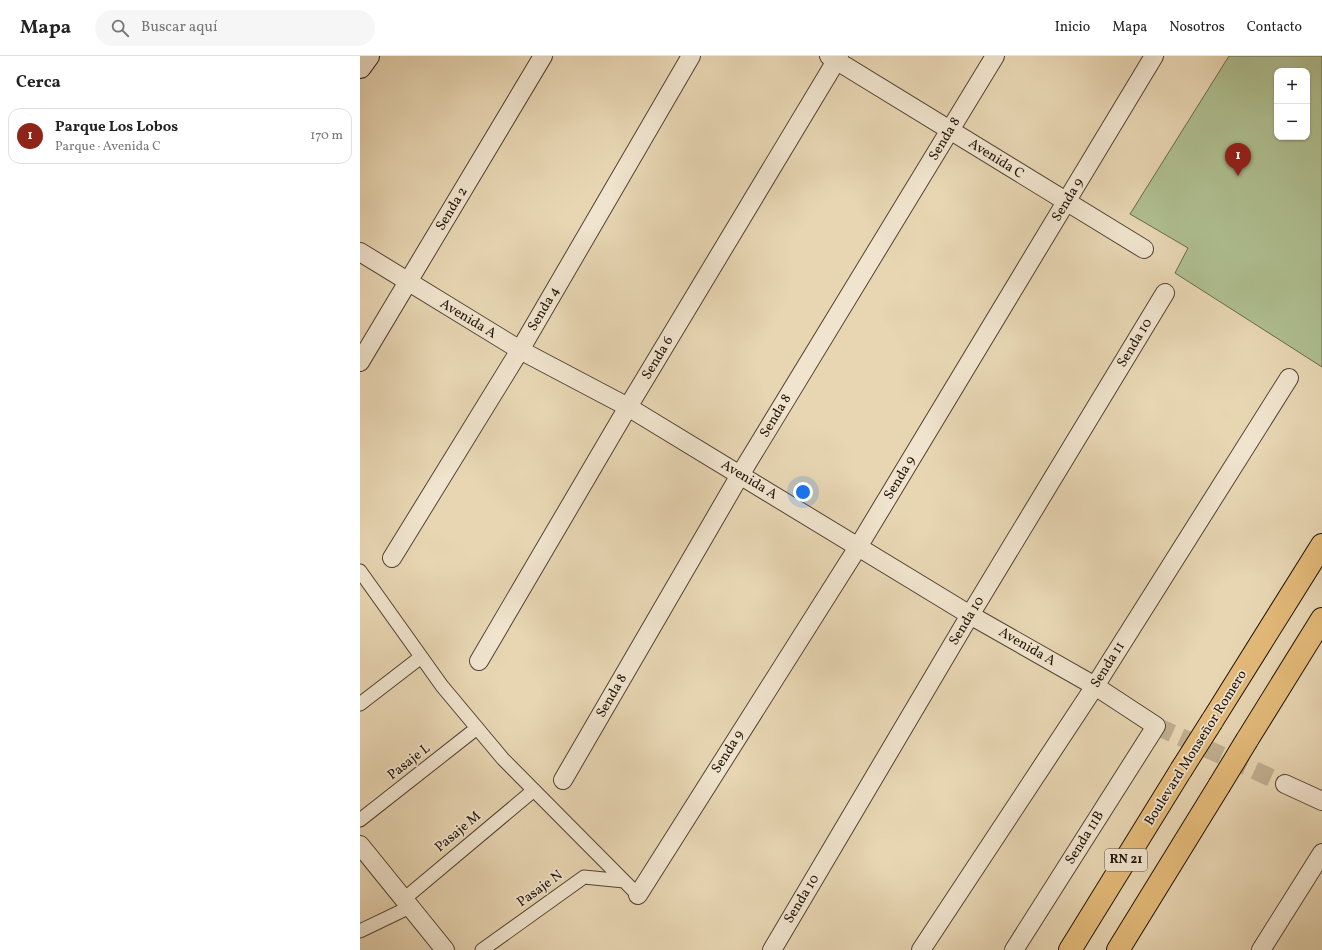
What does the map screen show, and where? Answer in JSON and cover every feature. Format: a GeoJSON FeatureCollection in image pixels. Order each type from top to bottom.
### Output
{"type":"FeatureCollection","features":[{"type":"Feature","properties":{"kind":"highway","name":"Boulevard Monseñor Romero"},"geometry":{"type":"LineString","coordinates":[[1070,950],[1322,545]]}},
{"type":"Feature","properties":{"kind":"highway","name":"RN 21"},"geometry":{"type":"LineString","coordinates":[[1118,950],[1322,619]]}},
{"type":"Feature","properties":{"kind":"main road"},"geometry":{"type":"LineString","coordinates":[[360,67],[368,56]]}},
{"type":"Feature","properties":{"kind":"street","name":"Senda 2"},"geometry":{"type":"LineString","coordinates":[[360,362],[543,56]]}},
{"type":"Feature","properties":{"kind":"street","name":"Senda 4"},"geometry":{"type":"LineString","coordinates":[[392,558],[520,350],[691,56]]}},
{"type":"Feature","properties":{"kind":"street","name":"Senda 8"},"geometry":{"type":"LineString","coordinates":[[563,780],[740,475],[995,56]]}},
{"type":"Feature","properties":{"kind":"street","name":"Senda 9"},"geometry":{"type":"LineString","coordinates":[[638,895],[858,547],[1154,56]]}},
{"type":"Feature","properties":{"kind":"street","name":"Avenida C"},"geometry":{"type":"LineString","coordinates":[[834,57],[950,131],[1144,249]]}},
{"type":"Feature","properties":{"kind":"street","name":"Senda 6"},"geometry":{"type":"LineString","coordinates":[[479,661],[834,57]]}},
{"type":"Feature","properties":{"kind":"street","name":"Avenida A"},"geometry":{"type":"LineString","coordinates":[[360,252],[520,350],[628,407],[970,615],[1095,686],[1156,726]]}},
{"type":"Feature","properties":{"kind":"street","name":"Senda 10"},"geometry":{"type":"LineString","coordinates":[[772,950],[970,615],[1165,293]]}},
{"type":"Feature","properties":{"kind":"street","name":"Senda 11"},"geometry":{"type":"LineString","coordinates":[[921,950],[1095,686],[1289,378]]}},
{"type":"Feature","properties":{"kind":"street"},"geometry":{"type":"LineString","coordinates":[[362,578],[442,686],[503,759],[638,895]]}},
{"type":"Feature","properties":{"kind":"street"},"geometry":{"type":"LineString","coordinates":[[360,704],[421,657]]}},
{"type":"Feature","properties":{"kind":"street","name":"Senda 11B"},"geometry":{"type":"LineString","coordinates":[[1014,950],[1156,726]]}},
{"type":"Feature","properties":{"kind":"street","name":"Pasaje L"},"geometry":{"type":"LineString","coordinates":[[360,820],[477,728]]}},
{"type":"Feature","properties":{"kind":"street"},"geometry":{"type":"LineString","coordinates":[[1285,784],[1322,801]]}},
{"type":"Feature","properties":{"kind":"street","name":"Pasaje M"},"geometry":{"type":"LineString","coordinates":[[360,931],[407,903],[534,790]]}},
{"type":"Feature","properties":{"kind":"street"},"geometry":{"type":"LineString","coordinates":[[360,845],[445,950]]}},
{"type":"Feature","properties":{"kind":"street"},"geometry":{"type":"LineString","coordinates":[[1261,950],[1322,853]]}},
{"type":"Feature","properties":{"kind":"street","name":"Pasaje N"},"geometry":{"type":"LineString","coordinates":[[482,950],[584,877],[624,881]]}},
{"type":"Feature","properties":{"kind":"green space"},"geometry":{"type":"Polygon","coordinates":[[[1229,56],[1322,56],[1322,367],[1175,273],[1188,248],[1130,214],[1229,56]]]}},
{"type":"Feature","properties":{"kind":"tunnel"},"geometry":{"type":"LineString","coordinates":[[1156,726],[1285,784]]}},
{"type":"Feature","properties":{"kind":"place","name":"Parque Los Lobos"},"geometry":{"type":"Point","coordinates":[1238,176]}}]}
